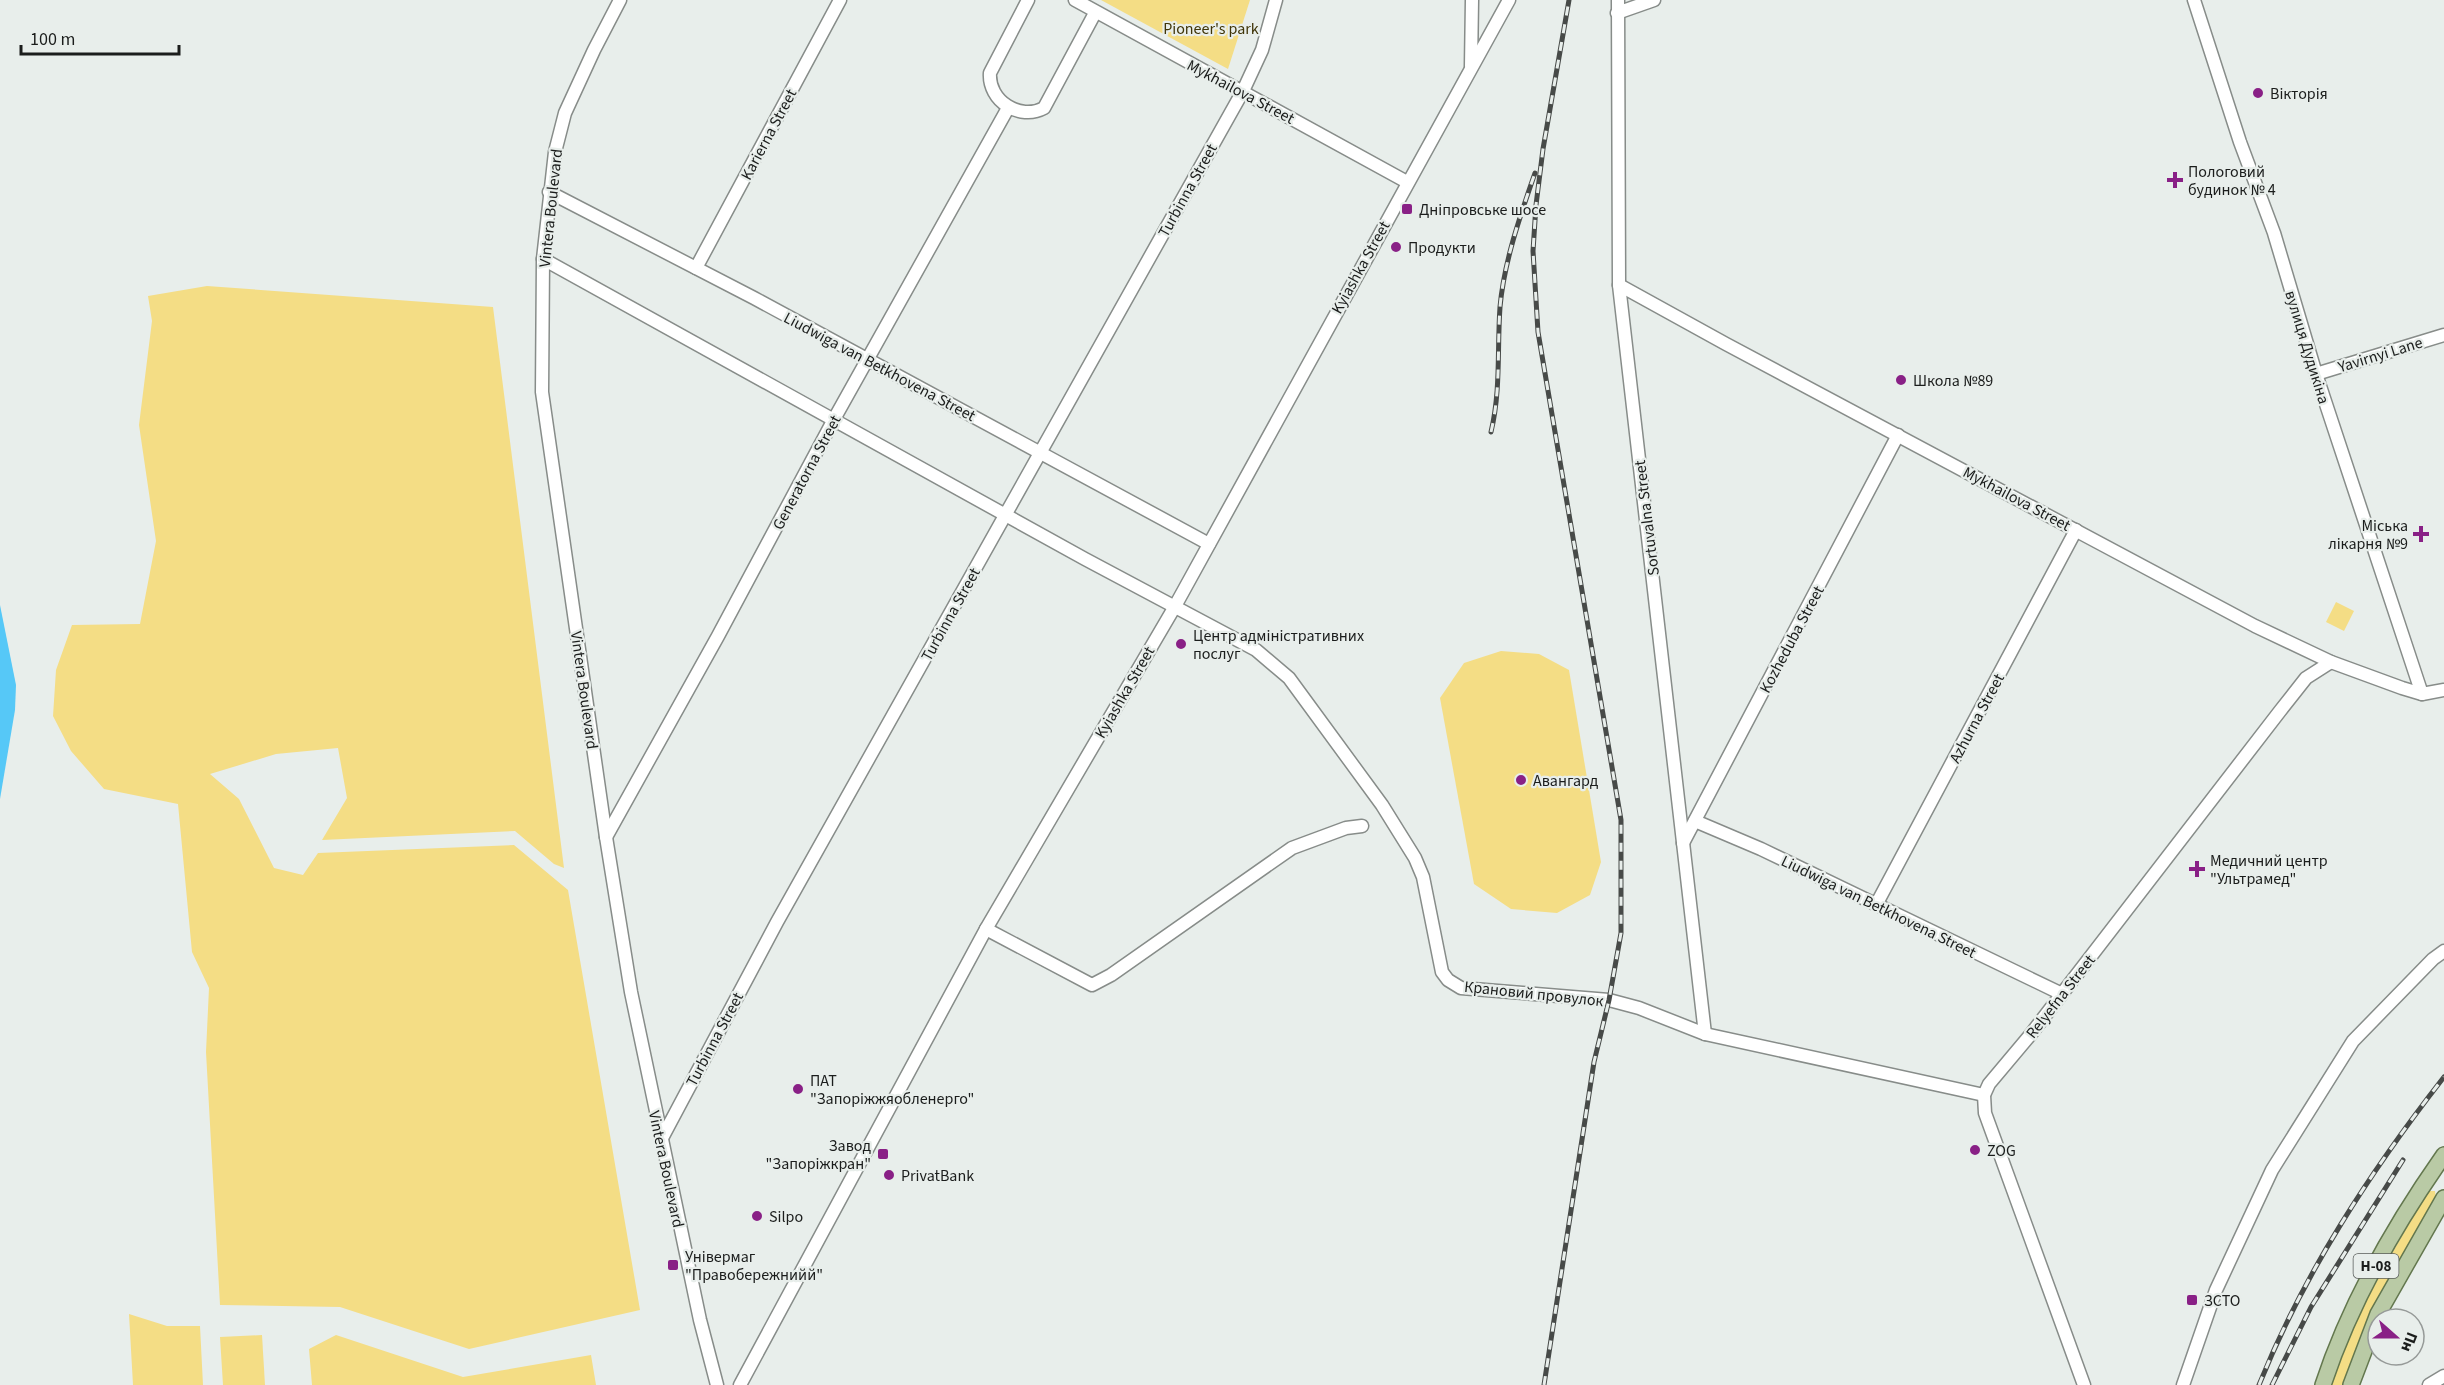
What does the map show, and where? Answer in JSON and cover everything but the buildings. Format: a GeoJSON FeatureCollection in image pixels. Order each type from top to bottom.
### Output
{"type":"FeatureCollection","features":[{"type":"Feature","properties":{"kind":"main road","name":"Н-08"},"geometry":{"type":"LineString","coordinates":[[2323,1385],[2336,1347],[2355,1305],[2438,1175],[2444,1155]]}},
{"type":"Feature","properties":{"kind":"main road","name":"Н-08"},"geometry":{"type":"LineString","coordinates":[[2351,1385],[2378,1314],[2444,1198]]}},
{"type":"Feature","properties":{"kind":"street","name":"Vintera Boulevard"},"geometry":{"type":"LineString","coordinates":[[620,0],[565,113],[555,152],[543,259],[542,392],[606,837],[631,992],[700,1320],[717,1385]]}},
{"type":"Feature","properties":{"kind":"street","name":"Karierna Street"},"geometry":{"type":"LineString","coordinates":[[696,268],[840,0]]}},
{"type":"Feature","properties":{"kind":"street"},"geometry":{"type":"LineString","coordinates":[[1028,0],[990,73],[990,84],[995,94],[1008,108],[1036,112],[1044,108],[1095,13]]}},
{"type":"Feature","properties":{"kind":"street","name":"Mykhailova Street"},"geometry":{"type":"LineString","coordinates":[[1075,0],[1407,182]]}},
{"type":"Feature","properties":{"kind":"street","name":"Turbinna Street"},"geometry":{"type":"LineString","coordinates":[[661,1140],[777,922],[1243,91],[1262,50],[1276,0]]}},
{"type":"Feature","properties":{"kind":"street"},"geometry":{"type":"LineString","coordinates":[[1471,67],[1472,0]]}},
{"type":"Feature","properties":{"kind":"street","name":"Kyiashka Street"},"geometry":{"type":"LineString","coordinates":[[740,1385],[986,929],[1174,608],[1509,0]]}},
{"type":"Feature","properties":{"kind":"street"},"geometry":{"type":"LineString","coordinates":[[1617,6],[1654,0]]}},
{"type":"Feature","properties":{"kind":"street","name":"вулиця Дудикіна"},"geometry":{"type":"LineString","coordinates":[[2194,0],[2240,142],[2274,233],[2316,374],[2422,694]]}},
{"type":"Feature","properties":{"kind":"street","name":"Sortuvalna Street"},"geometry":{"type":"LineString","coordinates":[[1617,6],[1620,285],[1706,1034]]}},
{"type":"Feature","properties":{"kind":"street","name":"Generatorna Street"},"geometry":{"type":"LineString","coordinates":[[606,837],[718,636],[833,421],[1008,108]]}},
{"type":"Feature","properties":{"kind":"street","name":"Liudwiga van Betkhovena Street"},"geometry":{"type":"LineString","coordinates":[[549,192],[696,268],[1209,544]]}},
{"type":"Feature","properties":{"kind":"street"},"geometry":{"type":"LineString","coordinates":[[543,259],[1174,608]]}},
{"type":"Feature","properties":{"kind":"street","name":"Mykhailova Street"},"geometry":{"type":"LineString","coordinates":[[1620,285],[2254,626],[2331,662],[2422,694]]}},
{"type":"Feature","properties":{"kind":"street","name":"Yavirnyi Lane"},"geometry":{"type":"LineString","coordinates":[[2316,374],[2444,334]]}},
{"type":"Feature","properties":{"kind":"street","name":"Kozheduba Street"},"geometry":{"type":"LineString","coordinates":[[1683,843],[1898,435]]}},
{"type":"Feature","properties":{"kind":"street","name":"Azhurna Street"},"geometry":{"type":"LineString","coordinates":[[1876,905],[2076,530]]}},
{"type":"Feature","properties":{"kind":"street","name":"Крановий провулок"},"geometry":{"type":"LineString","coordinates":[[1174,608],[1256,650],[1289,678],[1382,805],[1415,858],[1423,877],[1442,972],[1448,980],[1461,987],[1609,1000],[1639,1008],[1706,1034],[1984,1095]]}},
{"type":"Feature","properties":{"kind":"street","name":"Relyefna Street"},"geometry":{"type":"LineString","coordinates":[[1984,1095],[1989,1084],[2062,994],[2306,678],[2331,662]]}},
{"type":"Feature","properties":{"kind":"street"},"geometry":{"type":"LineString","coordinates":[[2422,694],[2444,690]]}},
{"type":"Feature","properties":{"kind":"street","name":"Liudwiga van Betkhovena Street"},"geometry":{"type":"LineString","coordinates":[[1695,821],[1761,849],[2062,994]]}},
{"type":"Feature","properties":{"kind":"street"},"geometry":{"type":"LineString","coordinates":[[986,929],[1092,985],[1111,975],[1292,848],[1346,828],[1362,826]]}},
{"type":"Feature","properties":{"kind":"street"},"geometry":{"type":"LineString","coordinates":[[2183,1385],[2216,1290],[2272,1170],[2353,1041],[2433,958],[2444,951]]}},
{"type":"Feature","properties":{"kind":"street"},"geometry":{"type":"LineString","coordinates":[[1984,1095],[1985,1113],[2084,1385]]}},
{"type":"Feature","properties":{"kind":"street"},"geometry":{"type":"LineString","coordinates":[[2429,1385],[2444,1376]]}},
{"type":"Feature","properties":{"kind":"green space","name":"Pioneer's park"},"geometry":{"type":"Polygon","coordinates":[[[1101,0],[1250,0],[1228,69],[1101,0]]]}},
{"type":"Feature","properties":{"kind":"green space"},"geometry":{"type":"Polygon","coordinates":[[[207,286],[493,307],[564,868],[554,864],[515,831],[322,840],[347,798],[338,748],[276,754],[210,774],[239,799],[274,868],[303,875],[318,853],[514,845],[568,890],[640,1310],[469,1349],[340,1307],[220,1305],[206,1052],[209,988],[192,952],[178,804],[104,789],[71,751],[53,716],[56,670],[72,625],[140,624],[156,541],[139,425],[152,321],[148,296],[207,286]]]}},
{"type":"Feature","properties":{"kind":"green space"},"geometry":{"type":"Polygon","coordinates":[[[2336,602],[2354,611],[2344,631],[2326,622],[2336,602]]]}},
{"type":"Feature","properties":{"kind":"green space","name":"Авангард"},"geometry":{"type":"Polygon","coordinates":[[[1501,651],[1539,654],[1569,670],[1601,862],[1590,895],[1557,913],[1511,909],[1474,884],[1440,698],[1464,663],[1501,651]]]}},
{"type":"Feature","properties":{"kind":"green space"},"geometry":{"type":"Polygon","coordinates":[[[2428,1191],[2435,1191],[2436,1199],[2375,1307],[2366,1307],[2366,1327],[2342,1385],[2331,1385],[2362,1310],[2428,1191]]]}},
{"type":"Feature","properties":{"kind":"green space"},"geometry":{"type":"Polygon","coordinates":[[[129,1314],[167,1326],[200,1326],[203,1385],[133,1385],[129,1314]]]}},
{"type":"Feature","properties":{"kind":"green space"},"geometry":{"type":"Polygon","coordinates":[[[262,1335],[265,1385],[223,1385],[220,1337],[262,1335]]]}},
{"type":"Feature","properties":{"kind":"green space"},"geometry":{"type":"Polygon","coordinates":[[[336,1335],[463,1377],[591,1355],[596,1385],[312,1385],[309,1349],[336,1335]]]}},
{"type":"Feature","properties":{"kind":"water"},"geometry":{"type":"Polygon","coordinates":[[[0,605],[16,685],[15,710],[0,799],[0,605]]]}},
{"type":"Feature","properties":{"kind":"railway"},"geometry":{"type":"LineString","coordinates":[[1544,1385],[1594,1062],[1609,1000],[1621,933],[1621,820],[1538,332],[1533,251],[1543,149],[1569,0]]}},
{"type":"Feature","properties":{"kind":"railway"},"geometry":{"type":"LineString","coordinates":[[1491,432],[1497,385],[1502,290],[1513,239],[1535,173]]}},
{"type":"Feature","properties":{"kind":"railway"},"geometry":{"type":"LineString","coordinates":[[2259,1385],[2296,1303],[2318,1263],[2390,1149],[2444,1077]]}},
{"type":"Feature","properties":{"kind":"railway"},"geometry":{"type":"LineString","coordinates":[[2272,1385],[2311,1307],[2403,1160]]}},
{"type":"Feature","properties":{"kind":"place","name":"Вікторія"},"geometry":{"type":"Point","coordinates":[2258,93]}},
{"type":"Feature","properties":{"kind":"place","name":"Пологовий будинок № 4"},"geometry":{"type":"Point","coordinates":[2175,180]}},
{"type":"Feature","properties":{"kind":"place","name":"Дніпровське шосе"},"geometry":{"type":"Point","coordinates":[1407,209]}},
{"type":"Feature","properties":{"kind":"place","name":"Продукти"},"geometry":{"type":"Point","coordinates":[1396,247]}},
{"type":"Feature","properties":{"kind":"place","name":"Школа №89"},"geometry":{"type":"Point","coordinates":[1901,380]}},
{"type":"Feature","properties":{"kind":"place","name":"Міська лікарня №9"},"geometry":{"type":"Point","coordinates":[2421,534]}},
{"type":"Feature","properties":{"kind":"place","name":"Центр адміністративних послуг"},"geometry":{"type":"Point","coordinates":[1181,644]}},
{"type":"Feature","properties":{"kind":"place","name":"Авангард"},"geometry":{"type":"Point","coordinates":[1521,780]}},
{"type":"Feature","properties":{"kind":"place","name":"Медичний центр \"Ультрамед\""},"geometry":{"type":"Point","coordinates":[2197,869]}},
{"type":"Feature","properties":{"kind":"place","name":"ПАТ \"Запоріжжяобленерго\""},"geometry":{"type":"Point","coordinates":[798,1089]}},
{"type":"Feature","properties":{"kind":"place","name":"ZOG"},"geometry":{"type":"Point","coordinates":[1975,1150]}},
{"type":"Feature","properties":{"kind":"place","name":"Завод \"Запоріжкран\""},"geometry":{"type":"Point","coordinates":[883,1154]}},
{"type":"Feature","properties":{"kind":"place","name":"PrivatBank"},"geometry":{"type":"Point","coordinates":[889,1175]}},
{"type":"Feature","properties":{"kind":"place","name":"Silpo"},"geometry":{"type":"Point","coordinates":[757,1216]}},
{"type":"Feature","properties":{"kind":"place","name":"Універмаг \"Правобережнийй\""},"geometry":{"type":"Point","coordinates":[673,1265]}},
{"type":"Feature","properties":{"kind":"place","name":"ЗСТО"},"geometry":{"type":"Point","coordinates":[2192,1300]}}]}
